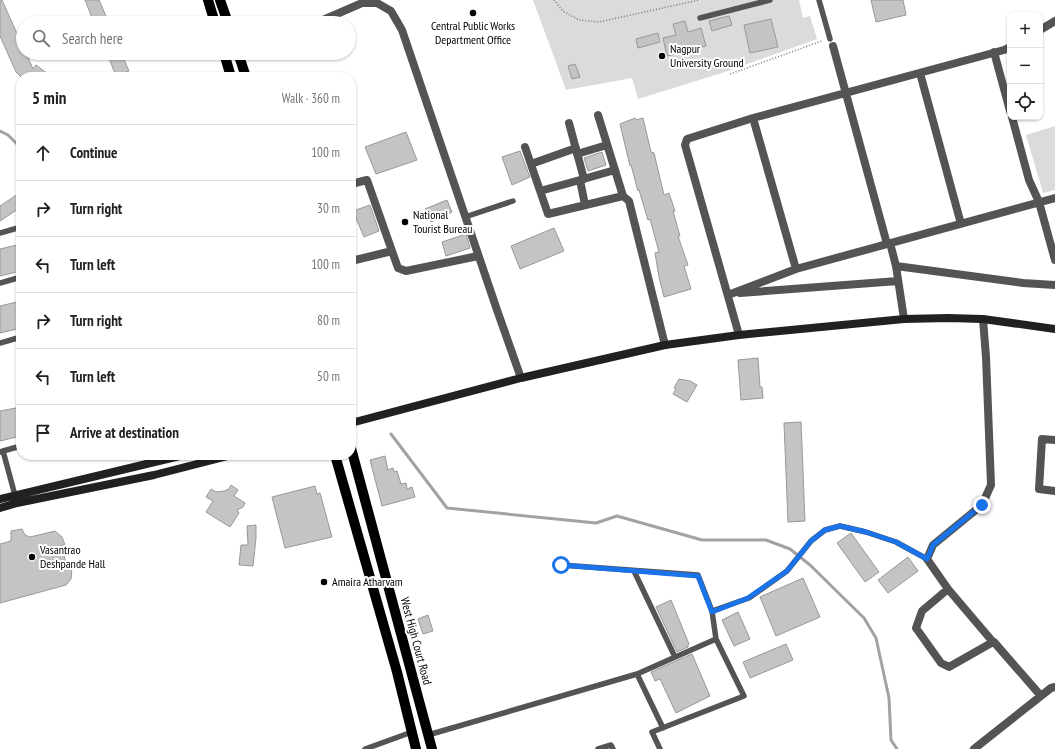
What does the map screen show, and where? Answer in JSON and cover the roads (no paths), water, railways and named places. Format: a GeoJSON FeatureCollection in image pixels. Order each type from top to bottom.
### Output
{"type":"FeatureCollection","features":[{"type":"Feature","properties":{"kind":"main road"},"geometry":{"type":"LineString","coordinates":[[208,0],[213,16]]}},
{"type":"Feature","properties":{"kind":"main road"},"geometry":{"type":"LineString","coordinates":[[220,0],[226,16]]}},
{"type":"Feature","properties":{"kind":"main road"},"geometry":{"type":"LineString","coordinates":[[226,60],[230,72]]}},
{"type":"Feature","properties":{"kind":"main road"},"geometry":{"type":"LineString","coordinates":[[243,60],[245,72]]}},
{"type":"Feature","properties":{"kind":"main road"},"geometry":{"type":"LineString","coordinates":[[356,422],[521,378],[665,345],[739,335],[904,319],[948,318],[983,320],[1055,329]]}},
{"type":"Feature","properties":{"kind":"main road"},"geometry":{"type":"LineString","coordinates":[[0,508],[16,499],[151,460]]}},
{"type":"Feature","properties":{"kind":"main road"},"geometry":{"type":"LineString","coordinates":[[0,500],[16,499],[154,475],[212,460]]}},
{"type":"Feature","properties":{"kind":"main road"},"geometry":{"type":"LineString","coordinates":[[336,460],[397,672],[416,749]]}},
{"type":"Feature","properties":{"kind":"main road","name":"West High Court Road"},"geometry":{"type":"LineString","coordinates":[[354,460],[432,749]]}},
{"type":"Feature","properties":{"kind":"street"},"geometry":{"type":"LineString","coordinates":[[332,16],[362,3],[377,3],[391,11],[402,30],[478,256],[521,378]]}},
{"type":"Feature","properties":{"kind":"street"},"geometry":{"type":"LineString","coordinates":[[1043,28],[1055,21]]}},
{"type":"Feature","properties":{"kind":"street"},"geometry":{"type":"LineString","coordinates":[[832,42],[896,266],[904,319]]}},
{"type":"Feature","properties":{"kind":"street"},"geometry":{"type":"LineString","coordinates":[[739,335],[731,294],[685,145],[687,139],[753,118],[1007,48]]}},
{"type":"Feature","properties":{"kind":"street"},"geometry":{"type":"LineString","coordinates":[[994,52],[1007,100]]}},
{"type":"Feature","properties":{"kind":"street"},"geometry":{"type":"LineString","coordinates":[[920,73],[961,224]]}},
{"type":"Feature","properties":{"kind":"street"},"geometry":{"type":"LineString","coordinates":[[598,115],[623,196],[629,201],[665,345]]}},
{"type":"Feature","properties":{"kind":"street"},"geometry":{"type":"LineString","coordinates":[[753,118],[796,269]]}},
{"type":"Feature","properties":{"kind":"street"},"geometry":{"type":"LineString","coordinates":[[1013,120],[1029,180],[1039,202],[1055,260]]}},
{"type":"Feature","properties":{"kind":"street"},"geometry":{"type":"LineString","coordinates":[[569,123],[577,151],[585,205]]}},
{"type":"Feature","properties":{"kind":"street"},"geometry":{"type":"LineString","coordinates":[[530,164],[577,151],[607,145]]}},
{"type":"Feature","properties":{"kind":"street"},"geometry":{"type":"LineString","coordinates":[[525,147],[548,214],[623,196]]}},
{"type":"Feature","properties":{"kind":"street"},"geometry":{"type":"LineString","coordinates":[[540,191],[615,170]]}},
{"type":"Feature","properties":{"kind":"street"},"geometry":{"type":"LineString","coordinates":[[356,183],[367,180],[398,268],[406,272],[478,256]]}},
{"type":"Feature","properties":{"kind":"street"},"geometry":{"type":"LineString","coordinates":[[731,294],[796,269],[1055,198]]}},
{"type":"Feature","properties":{"kind":"street"},"geometry":{"type":"LineString","coordinates":[[356,261],[392,251]]}},
{"type":"Feature","properties":{"kind":"street"},"geometry":{"type":"LineString","coordinates":[[896,266],[1023,283],[1055,285]]}},
{"type":"Feature","properties":{"kind":"street"},"geometry":{"type":"LineString","coordinates":[[731,294],[898,281]]}},
{"type":"Feature","properties":{"kind":"street"},"geometry":{"type":"LineString","coordinates":[[983,320],[991,485],[982,505],[933,545],[927,559],[948,589],[1040,696]]}},
{"type":"Feature","properties":{"kind":"street"},"geometry":{"type":"LineString","coordinates":[[1055,440],[1042,439],[1039,489],[1055,491]]}},
{"type":"Feature","properties":{"kind":"street"},"geometry":{"type":"LineString","coordinates":[[948,589],[922,611],[916,628],[941,663],[949,667],[994,642]]}},
{"type":"Feature","properties":{"kind":"street"},"geometry":{"type":"LineString","coordinates":[[974,749],[1040,696],[1051,688],[1055,687]]}},
{"type":"Feature","properties":{"kind":"lane"},"geometry":{"type":"LineString","coordinates":[[700,18],[770,0]]}},
{"type":"Feature","properties":{"kind":"lane"},"geometry":{"type":"LineString","coordinates":[[819,0],[832,42]]}},
{"type":"Feature","properties":{"kind":"lane"},"geometry":{"type":"LineString","coordinates":[[465,217],[513,201]]}},
{"type":"Feature","properties":{"kind":"lane"},"geometry":{"type":"LineString","coordinates":[[0,233],[16,228]]}},
{"type":"Feature","properties":{"kind":"lane"},"geometry":{"type":"LineString","coordinates":[[0,283],[16,278]]}},
{"type":"Feature","properties":{"kind":"lane"},"geometry":{"type":"LineString","coordinates":[[0,343],[16,338]]}},
{"type":"Feature","properties":{"kind":"lane"},"geometry":{"type":"LineString","coordinates":[[16,447],[2,451],[16,499]]}},
{"type":"Feature","properties":{"kind":"lane"},"geometry":{"type":"LineString","coordinates":[[712,612],[748,598],[787,571],[811,541],[825,530],[840,526],[866,532],[896,542],[927,559]]}},
{"type":"Feature","properties":{"kind":"lane"},"geometry":{"type":"LineString","coordinates":[[561,565],[698,576],[712,612],[716,639],[744,696],[652,732],[660,749]]}},
{"type":"Feature","properties":{"kind":"lane"},"geometry":{"type":"LineString","coordinates":[[634,571],[675,658]]}},
{"type":"Feature","properties":{"kind":"lane"},"geometry":{"type":"LineString","coordinates":[[428,735],[637,674],[716,639]]}},
{"type":"Feature","properties":{"kind":"lane"},"geometry":{"type":"LineString","coordinates":[[637,674],[663,728]]}},
{"type":"Feature","properties":{"kind":"lane"},"geometry":{"type":"LineString","coordinates":[[365,749],[412,732]]}},
{"type":"Feature","properties":{"kind":"lane"},"geometry":{"type":"LineString","coordinates":[[598,749],[611,745],[613,749]]}},
{"type":"Feature","properties":{"kind":"waterway"},"geometry":{"type":"LineString","coordinates":[[0,131],[8,135],[16,143]]}},
{"type":"Feature","properties":{"kind":"waterway"},"geometry":{"type":"LineString","coordinates":[[391,434],[447,508],[596,523],[617,516],[702,540],[766,540],[790,549],[810,565],[864,618],[876,638],[889,698],[891,740],[897,749]]}},
{"type":"Feature","properties":{"kind":"place","name":"Central Public Works Department Office"},"geometry":{"type":"Point","coordinates":[473,13]}},
{"type":"Feature","properties":{"kind":"place","name":"Nagpur University Ground"},"geometry":{"type":"Point","coordinates":[662,56]}},
{"type":"Feature","properties":{"kind":"place","name":"National Tourist Bureau"},"geometry":{"type":"Point","coordinates":[405,222]}},
{"type":"Feature","properties":{"kind":"place","name":"Vasantrao Deshpande Hall"},"geometry":{"type":"Point","coordinates":[32,557]}},
{"type":"Feature","properties":{"kind":"place","name":"Amaira Atharvam"},"geometry":{"type":"Point","coordinates":[324,582]}}]}
